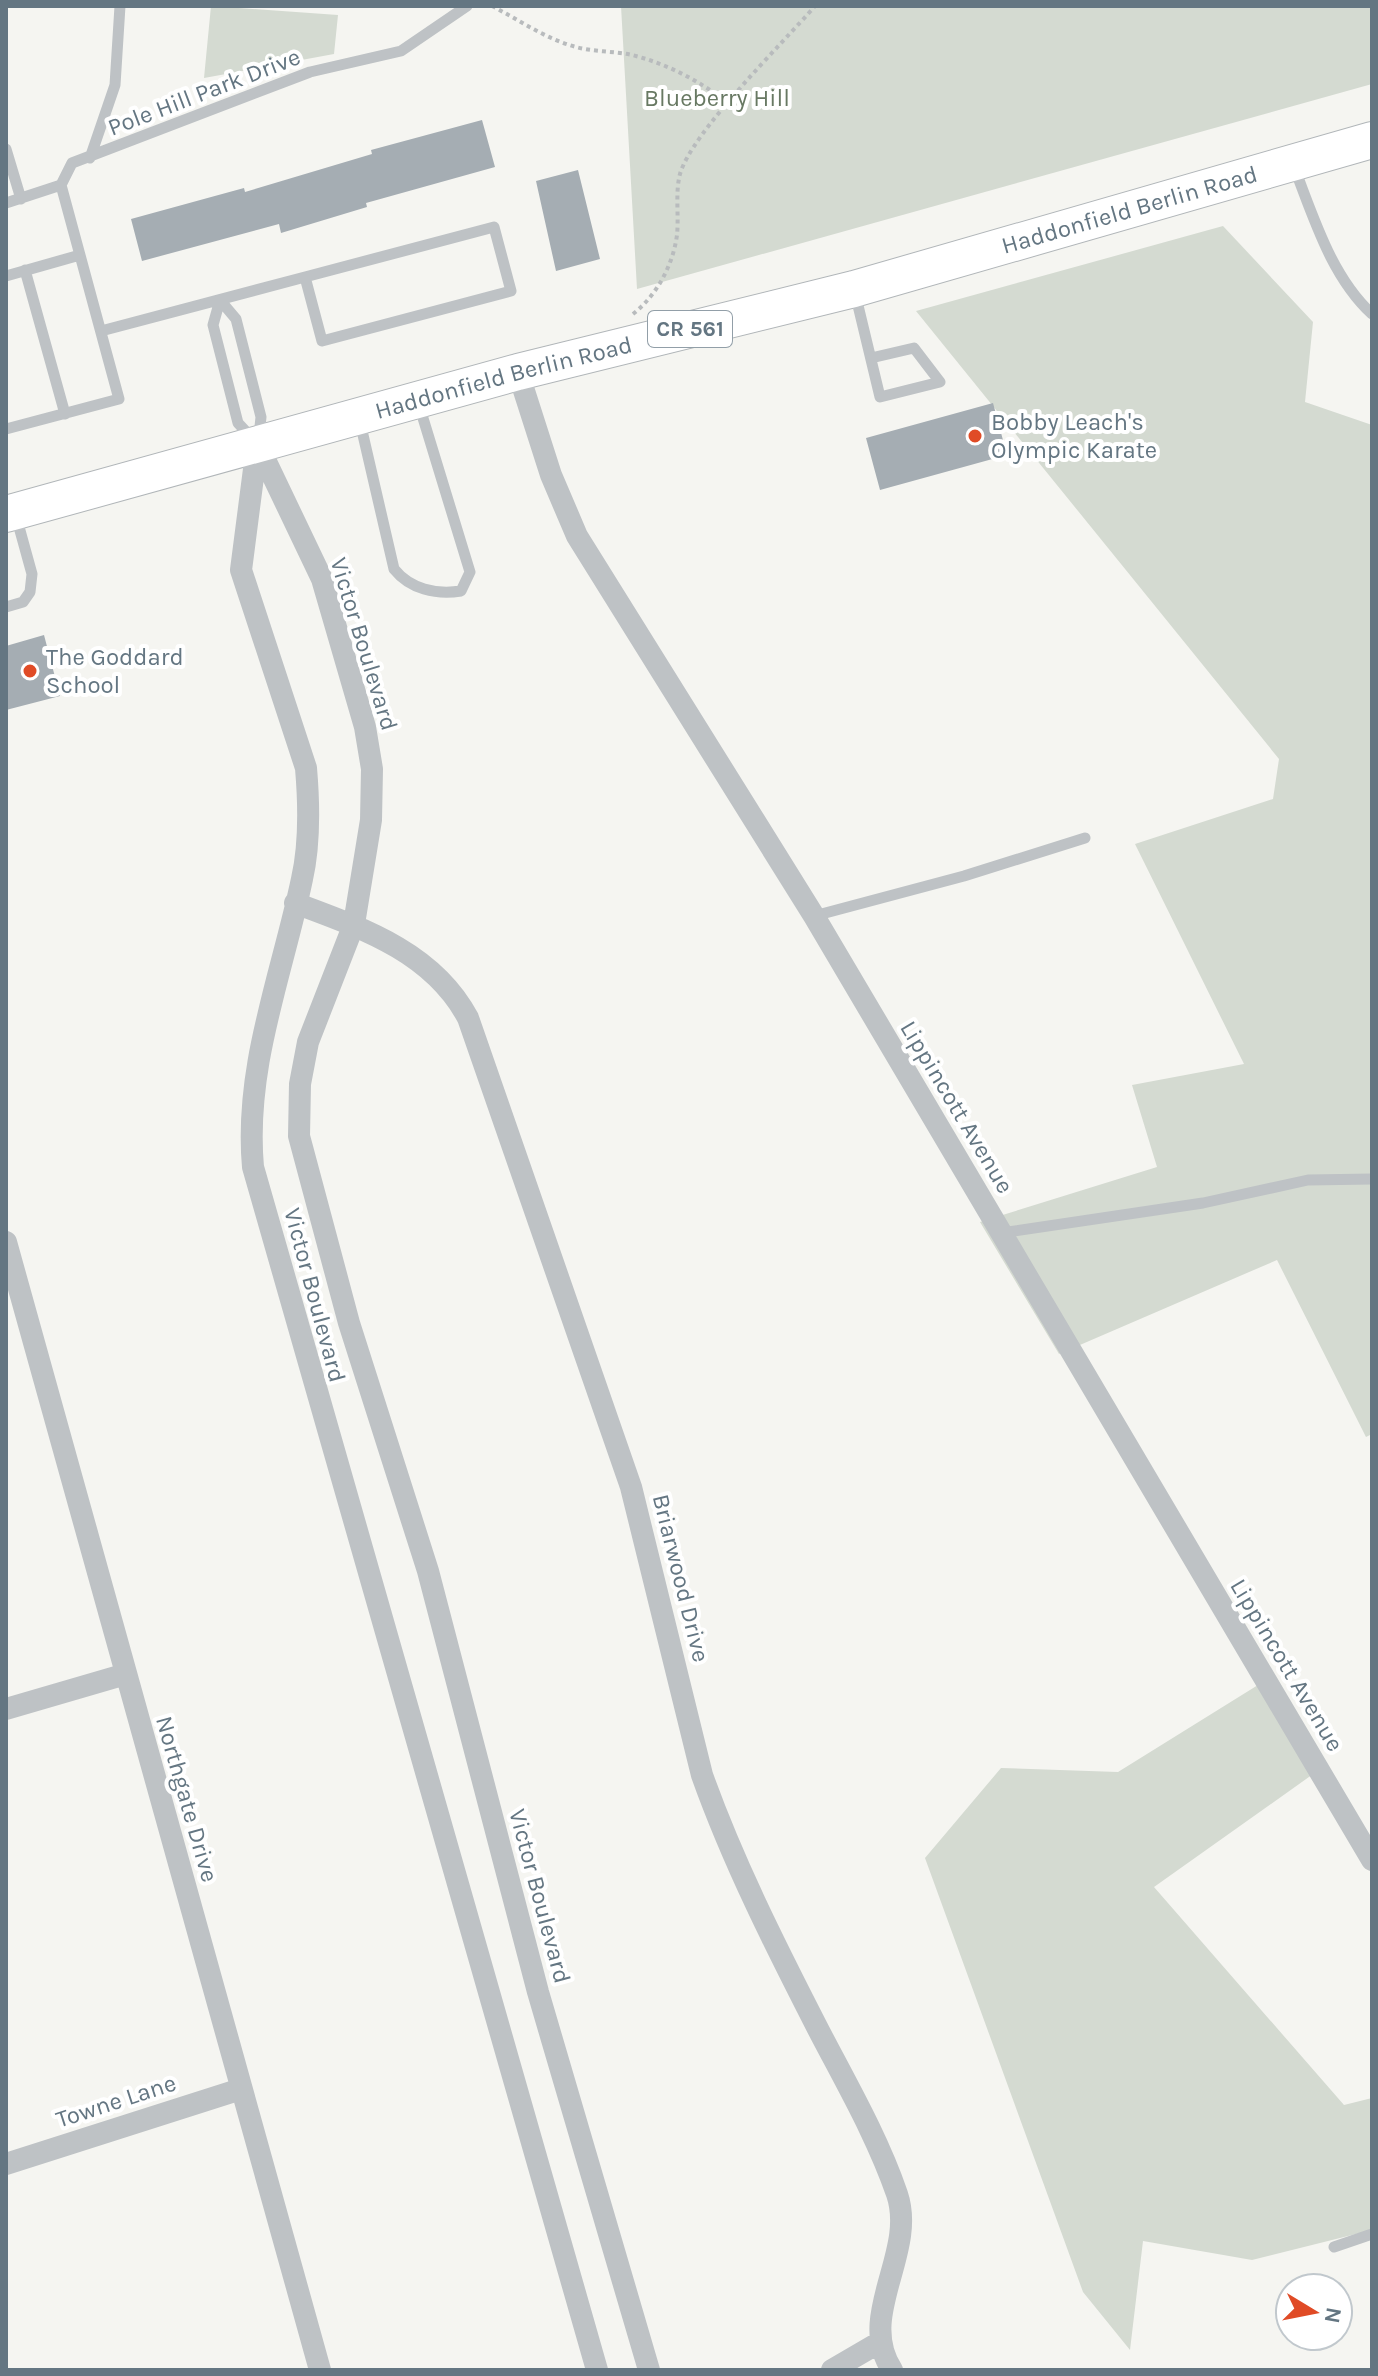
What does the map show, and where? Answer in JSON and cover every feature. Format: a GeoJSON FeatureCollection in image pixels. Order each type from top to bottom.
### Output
{"type":"FeatureCollection","features":[{"type":"Feature","properties":{"kind":"main road","name":"Haddonfield Berlin Road"},"geometry":{"type":"LineString","coordinates":[[11,513],[518,372],[854,289],[1372,140]]}},
{"type":"Feature","properties":{"kind":"street","name":"Lippincott Avenue"},"geometry":{"type":"LineString","coordinates":[[518,372],[551,475],[577,536],[814,916],[1372,1860]]}},
{"type":"Feature","properties":{"kind":"street","name":"Victor Boulevard"},"geometry":{"type":"LineString","coordinates":[[258,445],[241,570],[306,768],[308,797],[303,877],[258,1056],[251,1143],[253,1167],[597,2370]]}},
{"type":"Feature","properties":{"kind":"street","name":"Victor Boulevard"},"geometry":{"type":"LineString","coordinates":[[258,445],[322,579],[365,727],[372,769],[371,820],[354,924],[308,1042],[300,1084],[299,1136],[349,1323],[428,1571],[538,1992],[649,2370]]}},
{"type":"Feature","properties":{"kind":"street","name":"Briarwood Drive"},"geometry":{"type":"LineString","coordinates":[[295,903],[354,924],[412,955],[454,992],[468,1018],[631,1487],[702,1775],[718,1818],[817,2027],[876,2139],[898,2197],[902,2223],[899,2254],[880,2316],[880,2342]]}},
{"type":"Feature","properties":{"kind":"street","name":"Northgate Drive"},"geometry":{"type":"LineString","coordinates":[[6,1245],[320,2370]]}},
{"type":"Feature","properties":{"kind":"street"},"geometry":{"type":"LineString","coordinates":[[6,1709],[126,1674]]}},
{"type":"Feature","properties":{"kind":"street","name":"Towne Lane"},"geometry":{"type":"LineString","coordinates":[[6,2164],[241,2089]]}},
{"type":"Feature","properties":{"kind":"street"},"geometry":{"type":"LineString","coordinates":[[832,2370],[880,2342],[892,2370]]}},
{"type":"Feature","properties":{"kind":"lane"},"geometry":{"type":"LineString","coordinates":[[90,158],[115,85],[120,6]]}},
{"type":"Feature","properties":{"kind":"lane","name":"Pole Hill Park Drive"},"geometry":{"type":"LineString","coordinates":[[6,203],[61,185],[72,163],[310,72],[401,51],[467,6]]}},
{"type":"Feature","properties":{"kind":"lane"},"geometry":{"type":"LineString","coordinates":[[6,149],[21,199]]}},
{"type":"Feature","properties":{"kind":"lane"},"geometry":{"type":"LineString","coordinates":[[1293,162],[1330,255],[1352,292],[1372,314]]}},
{"type":"Feature","properties":{"kind":"lane"},"geometry":{"type":"LineString","coordinates":[[6,428],[119,399],[61,185]]}},
{"type":"Feature","properties":{"kind":"lane"},"geometry":{"type":"LineString","coordinates":[[101,331],[220,300],[305,277],[494,227],[511,291],[322,341],[305,277]]}},
{"type":"Feature","properties":{"kind":"lane"},"geometry":{"type":"LineString","coordinates":[[6,276],[80,255]]}},
{"type":"Feature","properties":{"kind":"lane"},"geometry":{"type":"LineString","coordinates":[[25,270],[65,414]]}},
{"type":"Feature","properties":{"kind":"lane"},"geometry":{"type":"LineString","coordinates":[[854,289],[880,397],[940,382],[914,348],[871,358]]}},
{"type":"Feature","properties":{"kind":"lane"},"geometry":{"type":"LineString","coordinates":[[220,300],[236,319],[261,417],[258,445]]}},
{"type":"Feature","properties":{"kind":"lane"},"geometry":{"type":"LineString","coordinates":[[220,300],[213,325],[238,423],[258,445]]}},
{"type":"Feature","properties":{"kind":"lane"},"geometry":{"type":"LineString","coordinates":[[359,417],[394,569],[404,582],[430,591],[461,591],[470,572],[418,400]]}},
{"type":"Feature","properties":{"kind":"lane"},"geometry":{"type":"LineString","coordinates":[[6,607],[23,602],[32,583],[11,513]]}},
{"type":"Feature","properties":{"kind":"lane"},"geometry":{"type":"LineString","coordinates":[[814,916],[938,883],[1085,838]]}},
{"type":"Feature","properties":{"kind":"lane"},"geometry":{"type":"LineString","coordinates":[[1001,1233],[1203,1203],[1308,1180],[1372,1179]]}},
{"type":"Feature","properties":{"kind":"lane"},"geometry":{"type":"LineString","coordinates":[[1334,2247],[1372,2234]]}},
{"type":"Feature","properties":{"kind":"path"},"geometry":{"type":"LineString","coordinates":[[492,6],[550,38],[577,48],[632,55],[662,65],[700,81],[728,103]]}},
{"type":"Feature","properties":{"kind":"path"},"geometry":{"type":"LineString","coordinates":[[631,315],[655,292],[667,270],[677,237],[680,173],[728,103],[815,6]]}},
{"type":"Feature","properties":{"kind":"green space"},"geometry":{"type":"Polygon","coordinates":[[[211,6],[338,15],[334,54],[204,78],[211,6]]]}},
{"type":"Feature","properties":{"kind":"green space","name":"Blueberry Hill"},"geometry":{"type":"Polygon","coordinates":[[[621,6],[1372,6],[1372,84],[637,289],[621,6]]]}},
{"type":"Feature","properties":{"kind":"green space"},"geometry":{"type":"Polygon","coordinates":[[[1223,226],[1313,322],[1305,402],[1372,425],[1372,1434],[1366,1437],[1277,1260],[1059,1354],[980,1222],[1157,1167],[1132,1085],[1244,1064],[1135,844],[1273,799],[1279,759],[916,311],[1223,226]]]}},
{"type":"Feature","properties":{"kind":"green space"},"geometry":{"type":"Polygon","coordinates":[[[1258,1685],[1316,1772],[1154,1887],[1344,2105],[1372,2098],[1372,2230],[1252,2260],[1143,2241],[1130,2350],[1083,2292],[925,1858],[1001,1768],[1118,1772],[1258,1685]]]}},
{"type":"Feature","properties":{"kind":"building"},"geometry":{"type":"Polygon","coordinates":[[[482,120],[495,167],[366,203],[367,207],[281,233],[279,224],[142,261],[131,219],[244,188],[245,192],[372,154],[371,150],[482,120]]]}},
{"type":"Feature","properties":{"kind":"building"},"geometry":{"type":"Polygon","coordinates":[[[578,170],[600,259],[556,271],[536,181],[578,170]]]}},
{"type":"Feature","properties":{"kind":"building"},"geometry":{"type":"Polygon","coordinates":[[[993,403],[1007,455],[880,490],[866,438],[993,403]]]}},
{"type":"Feature","properties":{"kind":"building","name":"The Goddard School"},"geometry":{"type":"Polygon","coordinates":[[[44,635],[60,696],[6,710],[6,646],[44,635]]]}},
{"type":"Feature","properties":{"kind":"place","name":"Bobby Leach's Olympic Karate"},"geometry":{"type":"Point","coordinates":[975,436]}},
{"type":"Feature","properties":{"kind":"place","name":"The Goddard School"},"geometry":{"type":"Point","coordinates":[30,671]}}]}
